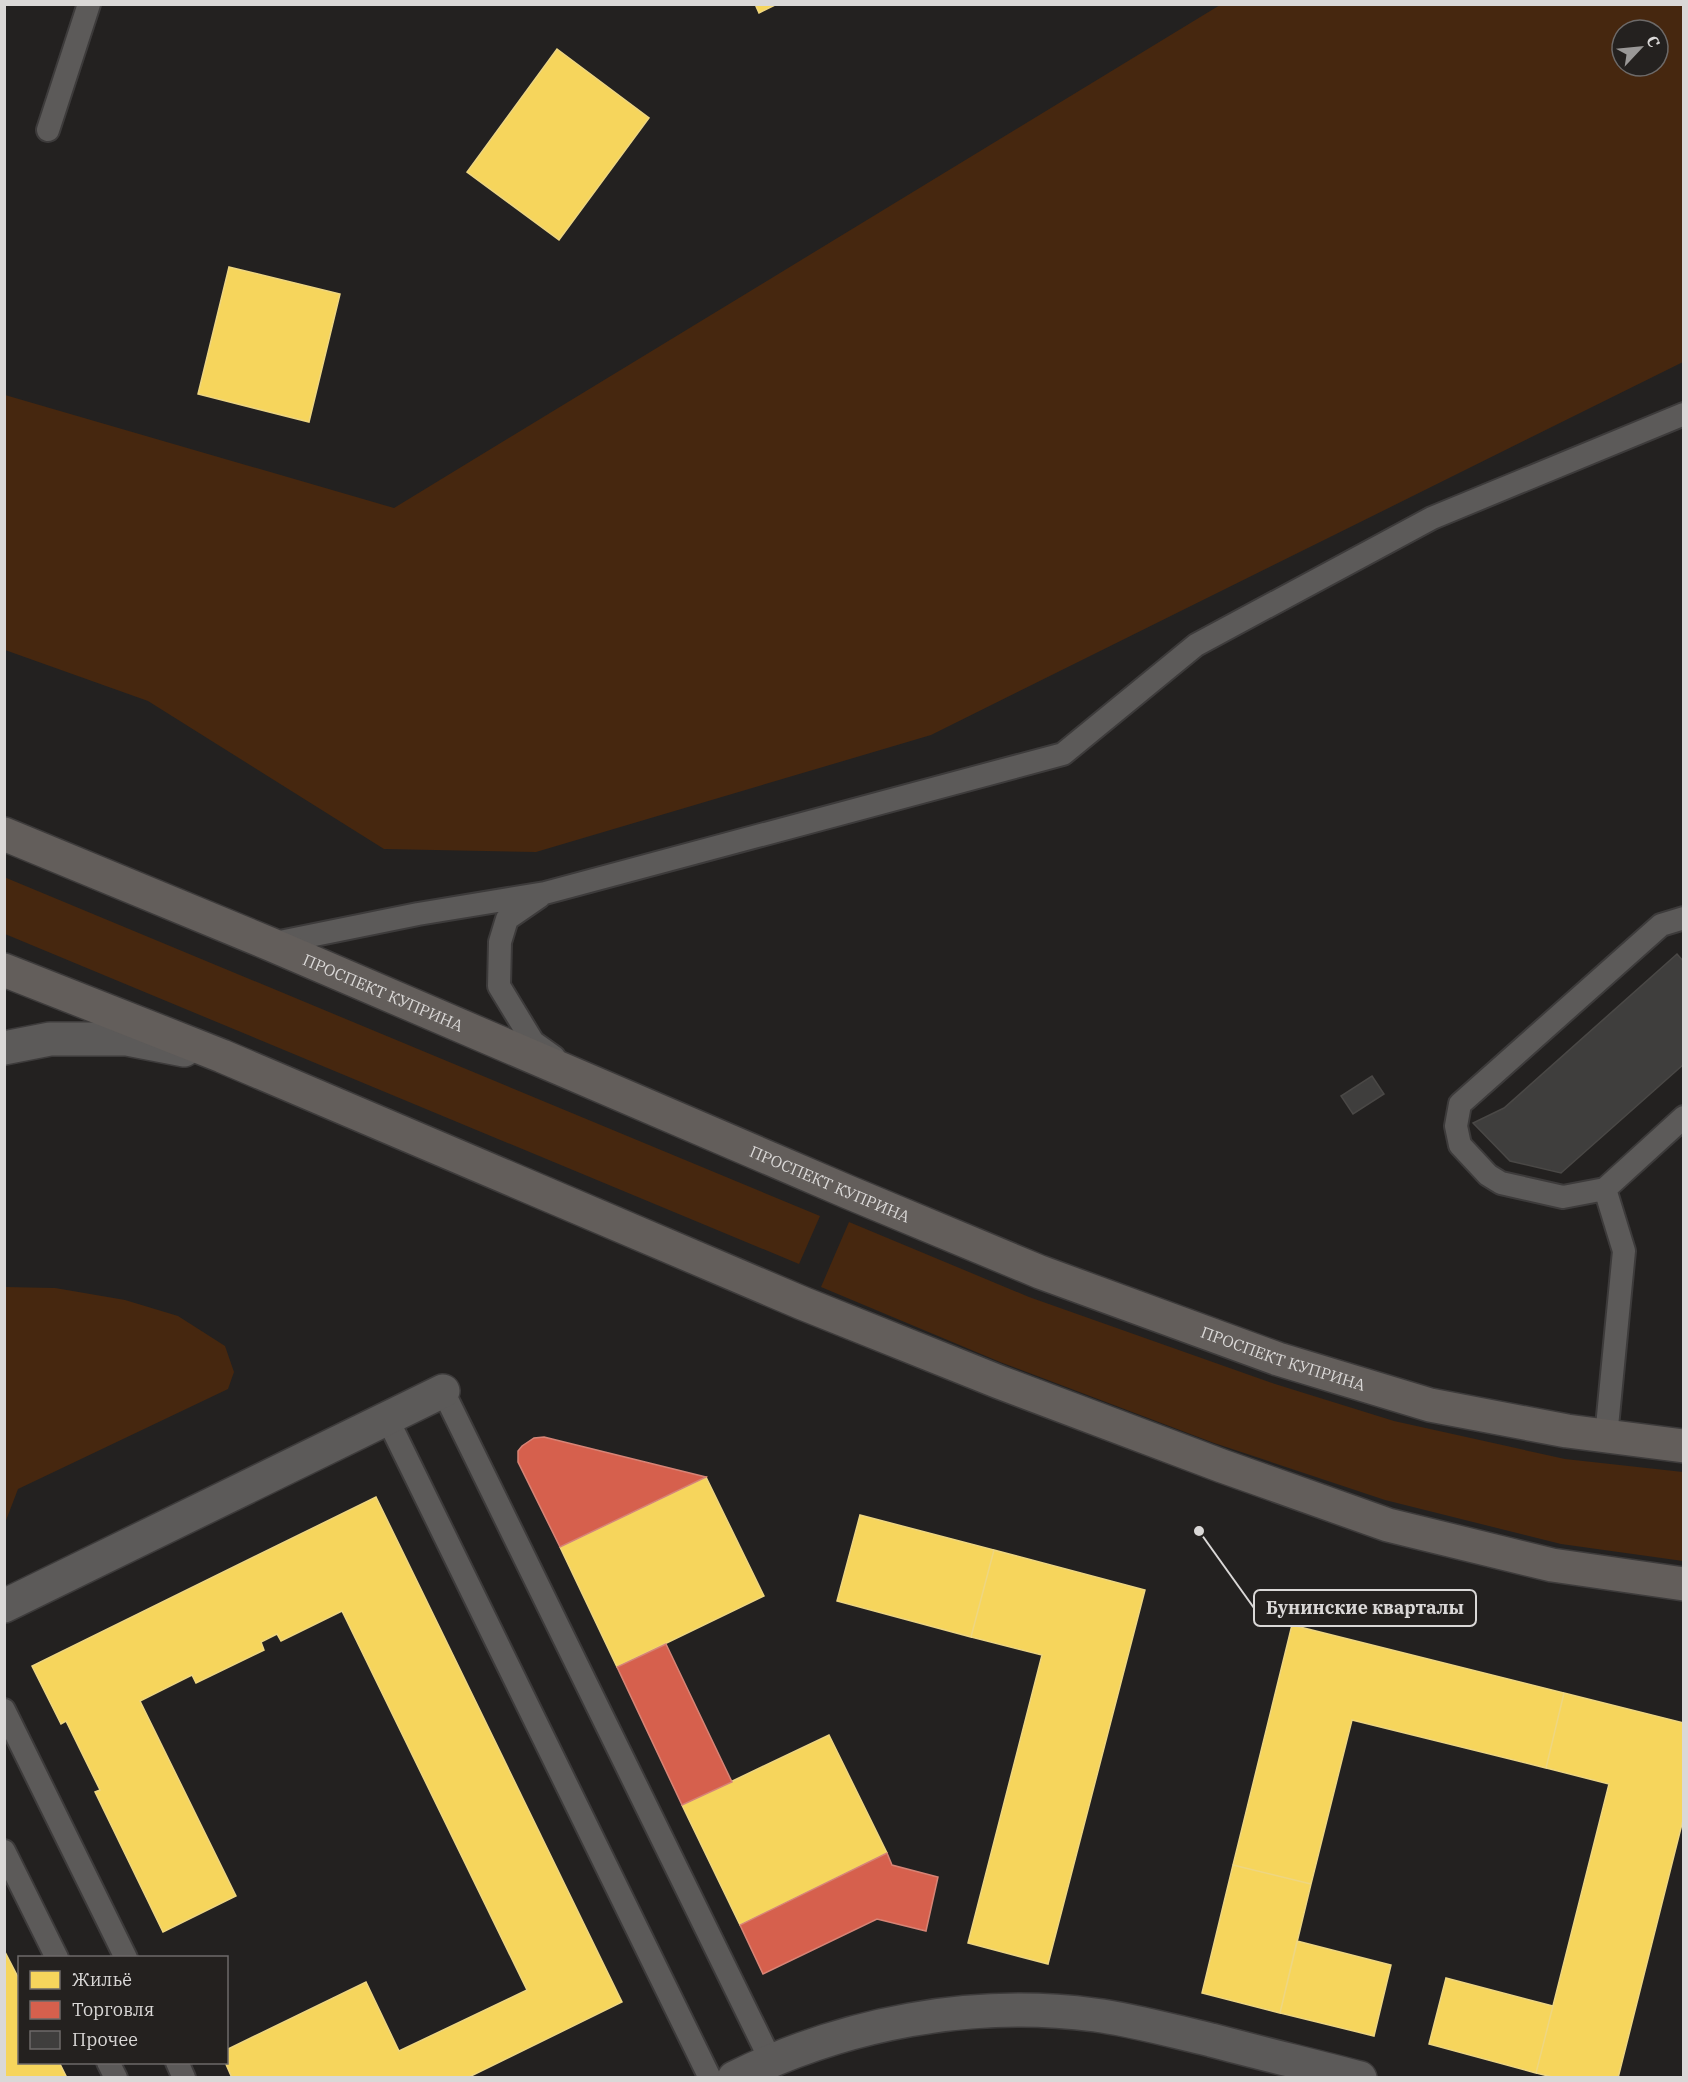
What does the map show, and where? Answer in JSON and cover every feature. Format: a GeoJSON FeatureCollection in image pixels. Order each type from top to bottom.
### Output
{"type":"FeatureCollection","features":[{"type":"Feature","properties":{"kind":"main road","name":"ПРОСПЕКТ КУПРИНА"},"geometry":{"type":"LineString","coordinates":[[4,834],[270,944],[1040,1272],[1278,1359],[1430,1405],[1567,1431],[1683,1446]]}},
{"type":"Feature","properties":{"kind":"main road"},"geometry":{"type":"LineString","coordinates":[[4,970],[222,1056],[802,1303],[999,1382],[1222,1466],[1388,1525],[1552,1565],[1683,1584]]}},
{"type":"Feature","properties":{"kind":"street"},"geometry":{"type":"LineString","coordinates":[[4,1048],[50,1039],[127,1039],[222,1056]]}},
{"type":"Feature","properties":{"kind":"street"},"geometry":{"type":"LineString","coordinates":[[4,1606],[443,1391]]}},
{"type":"Feature","properties":{"kind":"street"},"geometry":{"type":"LineString","coordinates":[[734,2078],[842,2034],[940,2015],[989,2010],[1095,2015],[1145,2024],[1360,2078]]}},
{"type":"Feature","properties":{"kind":"lane"},"geometry":{"type":"LineString","coordinates":[[48,130],[89,4]]}},
{"type":"Feature","properties":{"kind":"lane"},"geometry":{"type":"LineString","coordinates":[[270,944],[418,914],[545,893],[1063,754],[1196,645],[1432,518],[1683,414]]}},
{"type":"Feature","properties":{"kind":"lane"},"geometry":{"type":"LineString","coordinates":[[545,893],[507,919],[500,942],[499,986],[533,1042],[587,1080]]}},
{"type":"Feature","properties":{"kind":"lane"},"geometry":{"type":"LineString","coordinates":[[1683,918],[1661,925],[1460,1104],[1456,1126],[1460,1145],[1488,1176],[1500,1183],[1563,1197],[1605,1189],[1683,1118]]}},
{"type":"Feature","properties":{"kind":"lane"},"geometry":{"type":"LineString","coordinates":[[1605,1189],[1624,1251],[1606,1437]]}},
{"type":"Feature","properties":{"kind":"lane"},"geometry":{"type":"LineString","coordinates":[[443,1391],[771,2061]]}},
{"type":"Feature","properties":{"kind":"lane"},"geometry":{"type":"LineString","coordinates":[[387,1418],[710,2078]]}},
{"type":"Feature","properties":{"kind":"lane"},"geometry":{"type":"LineString","coordinates":[[4,1710],[125,1956]]}},
{"type":"Feature","properties":{"kind":"lane"},"geometry":{"type":"LineString","coordinates":[[4,1851],[56,1956]]}},
{"type":"Feature","properties":{"kind":"lane"},"geometry":{"type":"LineString","coordinates":[[109,2064],[116,2078]]}},
{"type":"Feature","properties":{"kind":"lane"},"geometry":{"type":"LineString","coordinates":[[178,2064],[184,2078]]}},
{"type":"Feature","properties":{"kind":"shaded area"},"geometry":{"type":"Polygon","coordinates":[[[1220,5],[1683,5],[1683,362],[931,735],[536,852],[384,849],[148,701],[5,650],[5,395],[394,508],[1220,5]]]}},
{"type":"Feature","properties":{"kind":"shaded area"},"geometry":{"type":"Polygon","coordinates":[[[4,877],[820,1216],[799,1264],[5,934],[4,877]]]}},
{"type":"Feature","properties":{"kind":"shaded area"},"geometry":{"type":"Polygon","coordinates":[[[849,1222],[1029,1297],[1275,1384],[1394,1421],[1565,1459],[1683,1472],[1683,1561],[1561,1544],[1385,1500],[1214,1443],[1000,1362],[821,1287],[849,1222]]]}},
{"type":"Feature","properties":{"kind":"shaded area"},"geometry":{"type":"Polygon","coordinates":[[[5,1287],[55,1288],[125,1300],[178,1316],[225,1346],[234,1372],[228,1389],[18,1489],[5,1523],[5,1287]]]}},
{"type":"Feature","properties":{"kind":"building: Жильё"},"geometry":{"type":"Polygon","coordinates":[[[755,4],[777,4],[759,13],[755,4]]]}},
{"type":"Feature","properties":{"kind":"building: Жильё"},"geometry":{"type":"Polygon","coordinates":[[[557,49],[649,118],[559,240],[467,172],[557,49]]]}},
{"type":"Feature","properties":{"kind":"building: Жильё"},"geometry":{"type":"Polygon","coordinates":[[[229,267],[340,294],[309,422],[198,394],[229,267]]]}},
{"type":"Feature","properties":{"kind":"building: Жильё"},"geometry":{"type":"Polygon","coordinates":[[[706,1477],[764,1596],[617,1667],[560,1547],[706,1477]]]}},
{"type":"Feature","properties":{"kind":"building: Жильё"},"geometry":{"type":"Polygon","coordinates":[[[376,1497],[622,2002],[467,2078],[232,2078],[226,2064],[228,2064],[228,2049],[366,1982],[399,2051],[527,1990],[342,1611],[281,1641],[277,1634],[261,1642],[264,1650],[196,1683],[192,1675],[140,1701],[236,1896],[163,1932],[95,1792],[100,1790],[66,1721],[61,1724],[32,1666],[376,1497]]]}},
{"type":"Feature","properties":{"kind":"building: Жильё"},"geometry":{"type":"Polygon","coordinates":[[[860,1515],[994,1550],[971,1637],[837,1601],[860,1515]]]}},
{"type":"Feature","properties":{"kind":"building: Жильё"},"geometry":{"type":"Polygon","coordinates":[[[994,1550],[1145,1590],[1048,1964],[968,1943],[1042,1655],[971,1637],[994,1550]]]}},
{"type":"Feature","properties":{"kind":"building: Жильё"},"geometry":{"type":"Polygon","coordinates":[[[1292,1625],[1564,1693],[1546,1768],[1352,1720],[1311,1884],[1233,1865],[1292,1625]]]}},
{"type":"Feature","properties":{"kind":"building: Жильё"},"geometry":{"type":"Polygon","coordinates":[[[1564,1693],[1684,1723],[1684,1816],[1618,2078],[1556,2078],[1536,2073],[1609,1784],[1546,1768],[1564,1693]]]}},
{"type":"Feature","properties":{"kind":"building: Жильё"},"geometry":{"type":"Polygon","coordinates":[[[829,1735],[887,1853],[740,1925],[682,1805],[829,1735]]]}},
{"type":"Feature","properties":{"kind":"building: Жильё"},"geometry":{"type":"Polygon","coordinates":[[[1233,1865],[1311,1884],[1280,2013],[1202,1993],[1233,1865]]]}},
{"type":"Feature","properties":{"kind":"building: Жильё"},"geometry":{"type":"Polygon","coordinates":[[[1297,1941],[1391,1965],[1374,2036],[1280,2013],[1297,1941]]]}},
{"type":"Feature","properties":{"kind":"building: Жильё"},"geometry":{"type":"Polygon","coordinates":[[[4,1950],[18,1977],[18,2064],[60,2064],[67,2078],[4,2078],[4,1950]]]}},
{"type":"Feature","properties":{"kind":"building: Жильё"},"geometry":{"type":"Polygon","coordinates":[[[1446,1978],[1553,2006],[1536,2073],[1429,2044],[1446,1978]]]}},
{"type":"Feature","properties":{"kind":"building: Торговля"},"geometry":{"type":"Polygon","coordinates":[[[544,1437],[706,1477],[560,1547],[518,1462],[518,1451],[522,1446],[534,1438],[544,1437]]]}},
{"type":"Feature","properties":{"kind":"building: Торговля"},"geometry":{"type":"Polygon","coordinates":[[[666,1644],[732,1782],[682,1805],[617,1667],[666,1644]]]}},
{"type":"Feature","properties":{"kind":"building: Торговля"},"geometry":{"type":"Polygon","coordinates":[[[887,1853],[892,1865],[938,1877],[926,1931],[877,1919],[763,1974],[740,1925],[887,1853]]]}},
{"type":"Feature","properties":{"kind":"building: Прочее"},"geometry":{"type":"Polygon","coordinates":[[[1677,954],[1684,962],[1684,1064],[1561,1173],[1510,1161],[1473,1123],[1504,1108],[1677,954]]]}},
{"type":"Feature","properties":{"kind":"building: Прочее"},"geometry":{"type":"Polygon","coordinates":[[[1372,1076],[1384,1094],[1353,1114],[1341,1096],[1372,1076]]]}},
{"type":"Feature","properties":{"kind":"place","name":"Бунинские кварталы"},"geometry":{"type":"Point","coordinates":[1199,1531]}}]}
